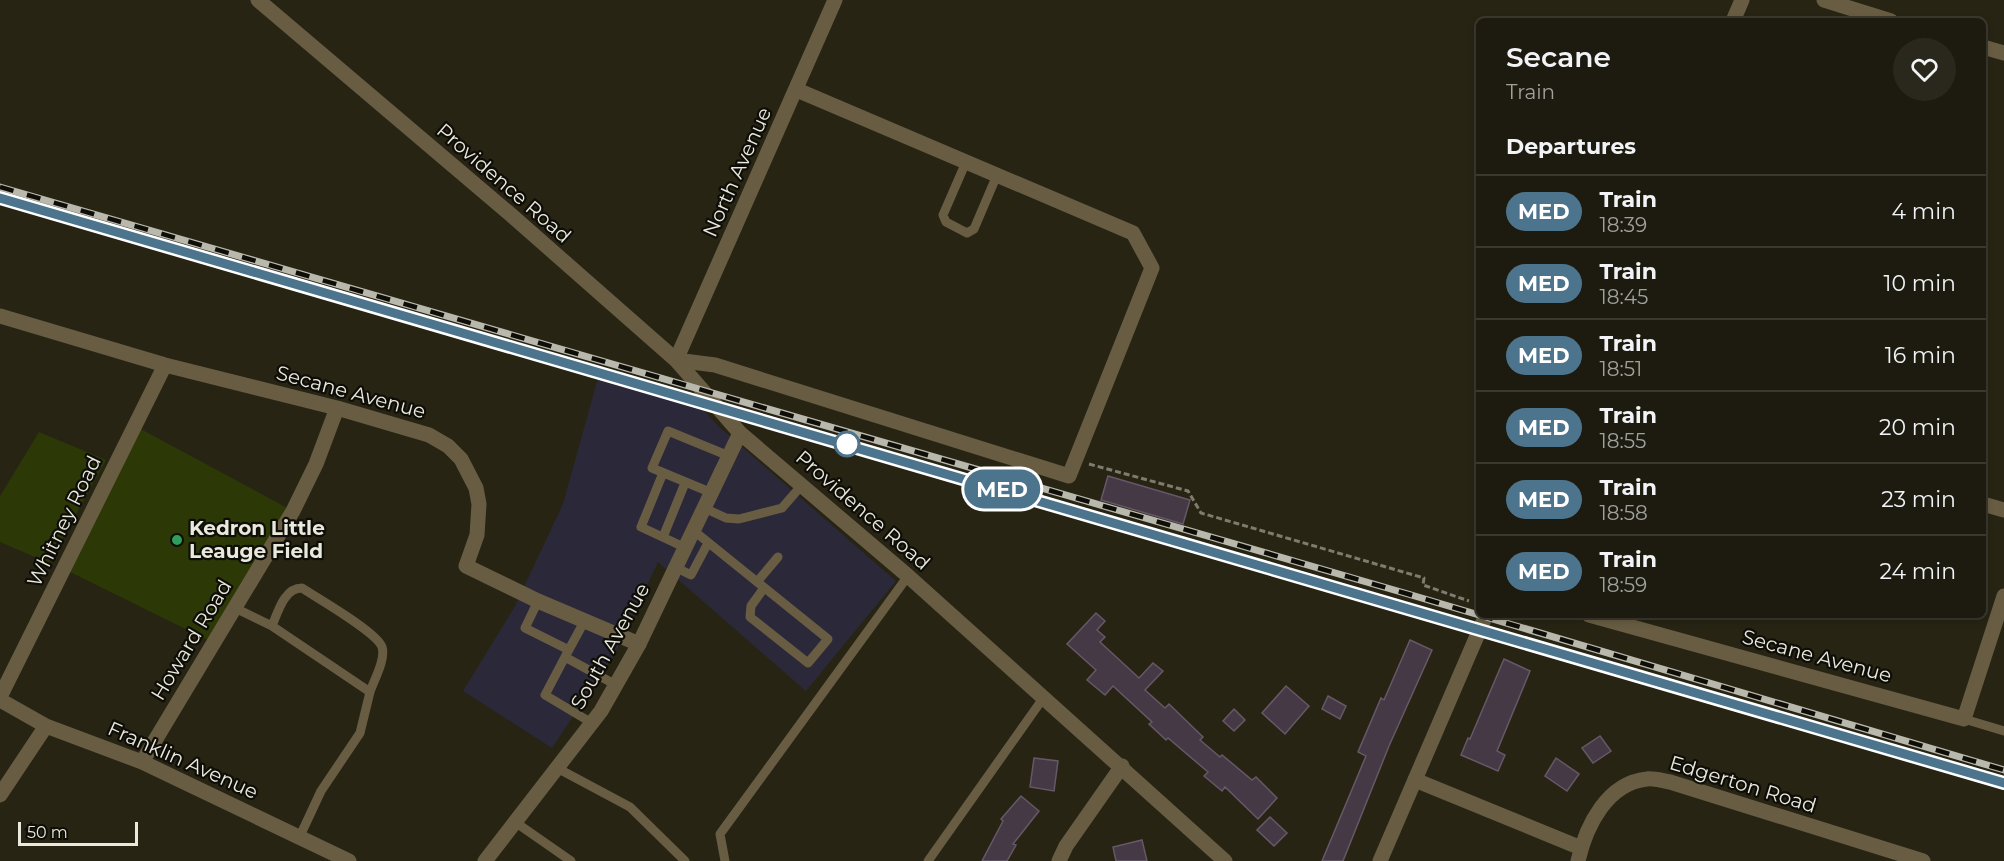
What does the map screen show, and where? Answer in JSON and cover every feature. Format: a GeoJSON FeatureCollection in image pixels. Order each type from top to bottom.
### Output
{"type":"FeatureCollection","features":[{"type":"Feature","properties":{"kind":"street","name":"Providence Road"},"geometry":{"type":"LineString","coordinates":[[258,0],[510,214],[676,360],[740,433],[908,576],[1225,861]]}},
{"type":"Feature","properties":{"kind":"street","name":"North Avenue"},"geometry":{"type":"LineString","coordinates":[[676,360],[835,0]]}},
{"type":"Feature","properties":{"kind":"street"},"geometry":{"type":"LineString","coordinates":[[1734,18],[1742,0]]}},
{"type":"Feature","properties":{"kind":"street"},"geometry":{"type":"LineString","coordinates":[[1824,0],[1881,18]]}},
{"type":"Feature","properties":{"kind":"street"},"geometry":{"type":"LineString","coordinates":[[1986,48],[2004,53]]}},
{"type":"Feature","properties":{"kind":"street"},"geometry":{"type":"LineString","coordinates":[[676,360],[715,365],[1069,476],[1152,268],[1133,233],[797,90]]}},
{"type":"Feature","properties":{"kind":"street","name":"Secane Avenue"},"geometry":{"type":"LineString","coordinates":[[0,316],[165,365],[412,428],[448,446],[461,459],[476,488],[479,504],[477,536],[466,566],[538,602],[639,645]]}},
{"type":"Feature","properties":{"kind":"street","name":"Whitney Road"},"geometry":{"type":"LineString","coordinates":[[0,698],[165,365]]}},
{"type":"Feature","properties":{"kind":"street","name":"Howard Road"},"geometry":{"type":"LineString","coordinates":[[141,762],[292,511],[316,464],[337,408]]}},
{"type":"Feature","properties":{"kind":"street","name":"South Avenue"},"geometry":{"type":"LineString","coordinates":[[485,861],[591,723],[616,685],[639,645],[677,568],[740,433]]}},
{"type":"Feature","properties":{"kind":"street"},"geometry":{"type":"LineString","coordinates":[[1986,505],[2004,510]]}},
{"type":"Feature","properties":{"kind":"street"},"geometry":{"type":"LineString","coordinates":[[1964,719],[2004,596]]}},
{"type":"Feature","properties":{"kind":"street"},"geometry":{"type":"LineString","coordinates":[[1380,861],[1485,618]]}},
{"type":"Feature","properties":{"kind":"street","name":"Secane Avenue"},"geometry":{"type":"LineString","coordinates":[[1600,618],[1964,719]]}},
{"type":"Feature","properties":{"kind":"street","name":"Franklin Avenue"},"geometry":{"type":"LineString","coordinates":[[0,698],[46,726],[141,762],[349,861]]}},
{"type":"Feature","properties":{"kind":"street"},"geometry":{"type":"LineString","coordinates":[[0,795],[46,726]]}},
{"type":"Feature","properties":{"kind":"street"},"geometry":{"type":"LineString","coordinates":[[1059,861],[1066,846],[1122,766]]}},
{"type":"Feature","properties":{"kind":"street","name":"Edgerton Road"},"geometry":{"type":"LineString","coordinates":[[1415,780],[1580,854],[1601,806],[1620,788],[1647,778],[1670,782],[1923,861]]}},
{"type":"Feature","properties":{"kind":"lane"},"geometry":{"type":"LineString","coordinates":[[966,162],[943,214],[945,222],[967,233],[974,229],[997,175]]}},
{"type":"Feature","properties":{"kind":"lane"},"geometry":{"type":"LineString","coordinates":[[712,493],[652,468],[668,430],[729,456]]}},
{"type":"Feature","properties":{"kind":"lane"},"geometry":{"type":"LineString","coordinates":[[663,473],[641,527],[686,549]]}},
{"type":"Feature","properties":{"kind":"lane"},"geometry":{"type":"LineString","coordinates":[[663,537],[685,483]]}},
{"type":"Feature","properties":{"kind":"lane"},"geometry":{"type":"LineString","coordinates":[[704,508],[732,520],[777,510],[786,504],[802,485]]}},
{"type":"Feature","properties":{"kind":"lane"},"geometry":{"type":"LineString","coordinates":[[694,531],[708,543],[761,585],[828,639],[808,663],[750,617],[751,606],[761,585],[778,557]]}},
{"type":"Feature","properties":{"kind":"lane"},"geometry":{"type":"LineString","coordinates":[[677,568],[691,575],[708,543]]}},
{"type":"Feature","properties":{"kind":"lane"},"geometry":{"type":"LineString","coordinates":[[725,861],[720,834],[908,576]]}},
{"type":"Feature","properties":{"kind":"lane"},"geometry":{"type":"LineString","coordinates":[[272,626],[289,592],[295,588],[302,588],[373,634],[383,648],[383,656],[370,692],[360,734],[321,792],[300,836]]}},
{"type":"Feature","properties":{"kind":"lane"},"geometry":{"type":"LineString","coordinates":[[538,602],[525,628],[616,685]]}},
{"type":"Feature","properties":{"kind":"lane"},"geometry":{"type":"LineString","coordinates":[[235,608],[272,626],[370,692]]}},
{"type":"Feature","properties":{"kind":"lane"},"geometry":{"type":"LineString","coordinates":[[584,622],[544,695],[591,723]]}},
{"type":"Feature","properties":{"kind":"lane"},"geometry":{"type":"LineString","coordinates":[[928,861],[1044,697]]}},
{"type":"Feature","properties":{"kind":"lane"},"geometry":{"type":"LineString","coordinates":[[1964,719],[2004,731]]}},
{"type":"Feature","properties":{"kind":"lane"},"geometry":{"type":"LineString","coordinates":[[557,768],[630,807],[684,861]]}},
{"type":"Feature","properties":{"kind":"lane"},"geometry":{"type":"LineString","coordinates":[[515,822],[571,861]]}},
{"type":"Feature","properties":{"kind":"path"},"geometry":{"type":"LineString","coordinates":[[1076,460],[1188,491],[1201,513],[1424,578],[1423,585],[1469,601]]}},
{"type":"Feature","properties":{"kind":"shaded area"},"geometry":{"type":"Polygon","coordinates":[[[598,378],[699,405],[718,426],[896,581],[806,691],[658,562],[614,655],[552,748],[463,691],[514,608],[563,504],[598,378]]]}},
{"type":"Feature","properties":{"kind":"green space","name":"Kedron Little Leauge Field"},"geometry":{"type":"Polygon","coordinates":[[[135,426],[293,511],[214,643],[64,569],[135,426]]]}},
{"type":"Feature","properties":{"kind":"green space"},"geometry":{"type":"Polygon","coordinates":[[[39,432],[106,460],[49,563],[0,542],[0,496],[39,432]]]}},
{"type":"Feature","properties":{"kind":"building"},"geometry":{"type":"Polygon","coordinates":[[[1108,476],[1190,500],[1183,524],[1101,500],[1108,476]]]}},
{"type":"Feature","properties":{"kind":"building"},"geometry":{"type":"Polygon","coordinates":[[[1096,613],[1105,621],[1097,630],[1105,637],[1100,642],[1139,678],[1153,663],[1163,671],[1145,690],[1165,708],[1169,704],[1203,737],[1200,740],[1220,757],[1222,755],[1252,780],[1256,777],[1277,798],[1258,819],[1225,787],[1222,791],[1204,776],[1208,772],[1168,738],[1166,740],[1149,724],[1152,722],[1113,686],[1105,695],[1087,680],[1096,670],[1067,644],[1096,613]]]}},
{"type":"Feature","properties":{"kind":"building"},"geometry":{"type":"Polygon","coordinates":[[[1410,640],[1432,650],[1389,746],[1343,861],[1322,861],[1366,756],[1358,752],[1381,698],[1384,700],[1410,640]]]}},
{"type":"Feature","properties":{"kind":"building"},"geometry":{"type":"Polygon","coordinates":[[[1504,659],[1530,671],[1497,751],[1505,755],[1498,771],[1461,755],[1504,659]]]}},
{"type":"Feature","properties":{"kind":"building"},"geometry":{"type":"Polygon","coordinates":[[[1286,686],[1309,706],[1285,734],[1262,713],[1286,686]]]}},
{"type":"Feature","properties":{"kind":"building"},"geometry":{"type":"Polygon","coordinates":[[[1328,696],[1346,706],[1340,719],[1322,709],[1328,696]]]}},
{"type":"Feature","properties":{"kind":"building"},"geometry":{"type":"Polygon","coordinates":[[[1234,709],[1245,720],[1234,731],[1223,721],[1234,709]]]}},
{"type":"Feature","properties":{"kind":"building"},"geometry":{"type":"Polygon","coordinates":[[[1600,736],[1611,751],[1593,763],[1582,748],[1600,736]]]}},
{"type":"Feature","properties":{"kind":"building"},"geometry":{"type":"Polygon","coordinates":[[[1034,758],[1058,761],[1054,791],[1030,787],[1034,758]]]}},
{"type":"Feature","properties":{"kind":"building"},"geometry":{"type":"Polygon","coordinates":[[[1556,758],[1579,774],[1567,791],[1545,776],[1556,758]]]}},
{"type":"Feature","properties":{"kind":"building"},"geometry":{"type":"Polygon","coordinates":[[[1021,796],[1039,811],[1013,844],[1016,845],[1007,861],[982,861],[1003,821],[1001,819],[1021,796]]]}},
{"type":"Feature","properties":{"kind":"building"},"geometry":{"type":"Polygon","coordinates":[[[1270,817],[1287,833],[1274,846],[1257,830],[1270,817]]]}},
{"type":"Feature","properties":{"kind":"building"},"geometry":{"type":"Polygon","coordinates":[[[1142,840],[1147,861],[1116,861],[1113,847],[1142,840]]]}},
{"type":"Feature","properties":{"kind":"railway"},"geometry":{"type":"LineString","coordinates":[[0,187],[1476,614]]}},
{"type":"Feature","properties":{"kind":"railway"},"geometry":{"type":"LineString","coordinates":[[0,198],[2004,783]]}},
{"type":"Feature","properties":{"kind":"railway"},"geometry":{"type":"LineString","coordinates":[[1489,618],[2004,770]]}},
{"type":"Feature","properties":{"kind":"train","name":"MED"},"geometry":{"type":"LineString","coordinates":[[0,198],[2004,783]]}},
{"type":"Feature","properties":{"kind":"place","name":"Kedron Little Leauge Field"},"geometry":{"type":"Point","coordinates":[177,540]}}]}
